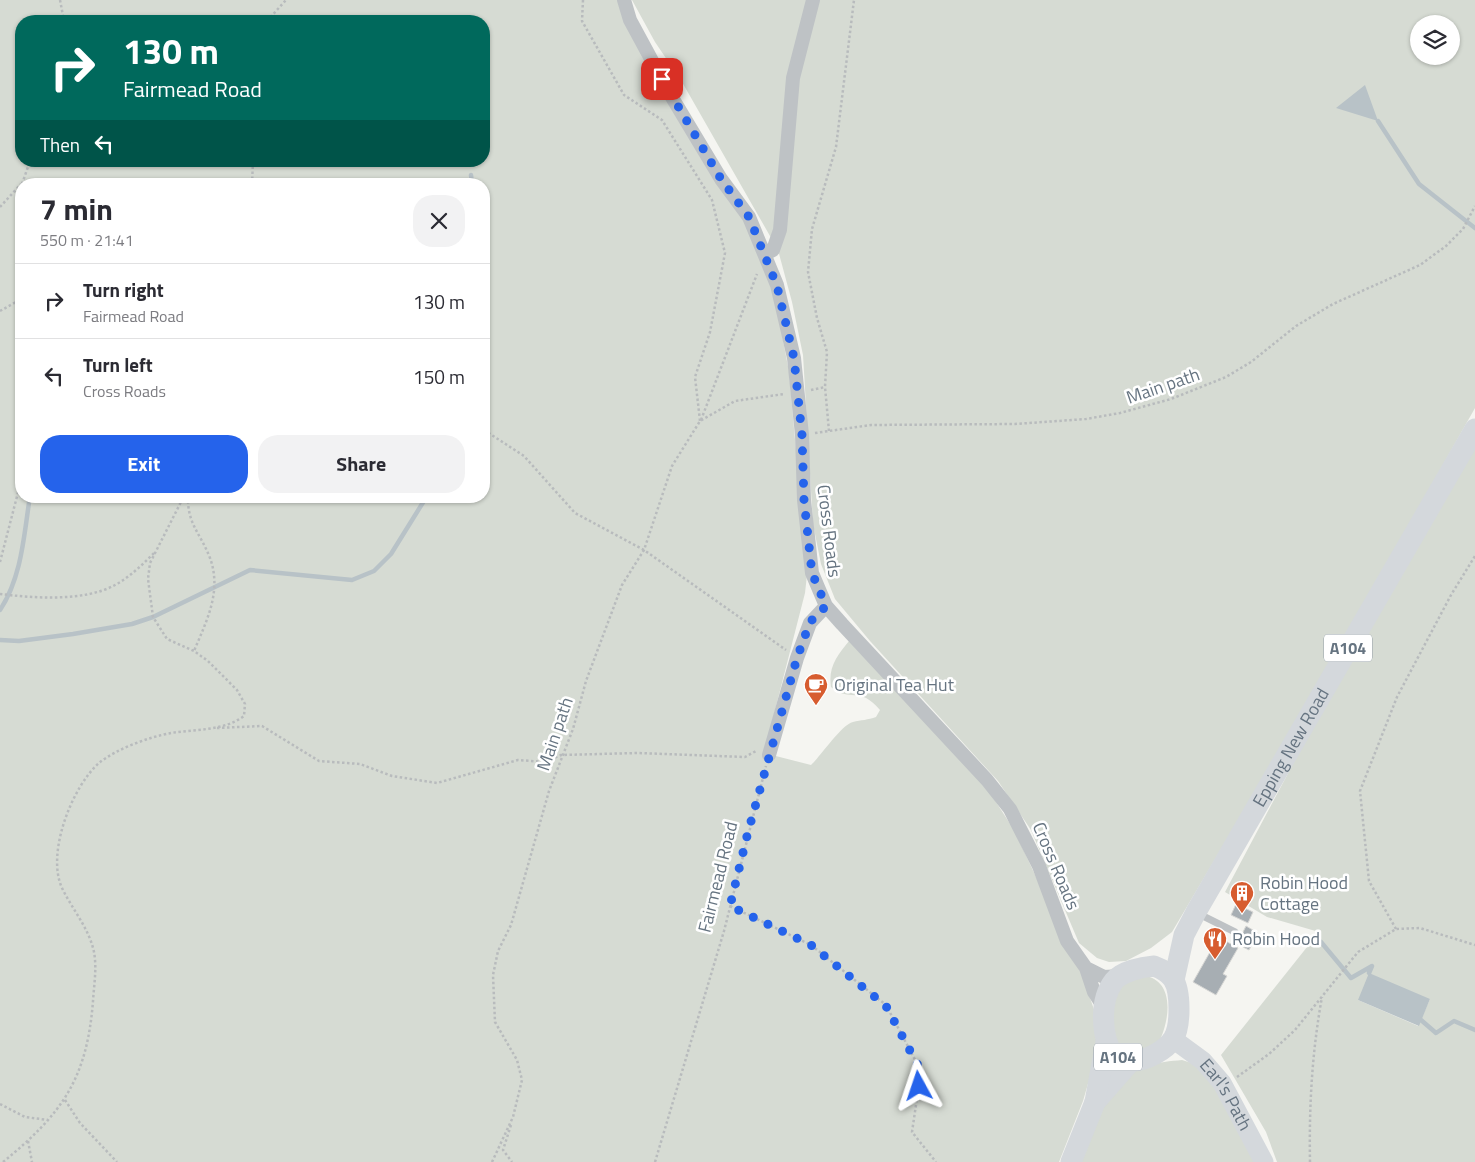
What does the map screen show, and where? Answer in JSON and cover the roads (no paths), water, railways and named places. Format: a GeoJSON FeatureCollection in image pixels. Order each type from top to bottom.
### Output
{"type":"FeatureCollection","features":[{"type":"Feature","properties":{"kind":"main road","name":"Epping New Road"},"geometry":{"type":"LineString","coordinates":[[1174,980],[1184,935],[1196,912],[1475,428]]}},
{"type":"Feature","properties":{"kind":"main road","name":"Epping New Road"},"geometry":{"type":"LineString","coordinates":[[1143,967],[1184,935]]}},
{"type":"Feature","properties":{"kind":"main road"},"geometry":{"type":"LineString","coordinates":[[1143,967],[1154,966],[1163,969],[1174,980]]}},
{"type":"Feature","properties":{"kind":"main road","name":"A104"},"geometry":{"type":"LineString","coordinates":[[1071,1162],[1095,1102],[1106,1042],[1105,1009],[1109,989],[1120,976],[1143,967]]}},
{"type":"Feature","properties":{"kind":"main road","name":"A104"},"geometry":{"type":"LineString","coordinates":[[1106,1042],[1114,1056],[1132,1061],[1152,1056],[1173,1039],[1178,1021],[1179,998],[1174,980]]}},
{"type":"Feature","properties":{"kind":"main road","name":"A104"},"geometry":{"type":"LineString","coordinates":[[1095,1102],[1132,1061]]}},
{"type":"Feature","properties":{"kind":"street","name":"Cross Roads"},"geometry":{"type":"LineString","coordinates":[[624,0],[630,20],[670,94],[721,179],[749,217],[765,254],[786,315],[794,358],[802,435],[804,500],[812,573],[826,606],[906,696],[987,780],[1010,809],[1039,866],[1067,941],[1086,968],[1094,992],[1105,1009]]}},
{"type":"Feature","properties":{"kind":"street"},"geometry":{"type":"LineString","coordinates":[[765,254],[773,250],[780,230],[793,78],[813,0]]}},
{"type":"Feature","properties":{"kind":"street"},"geometry":{"type":"LineString","coordinates":[[771,749],[797,658],[810,622],[826,606]]}},
{"type":"Feature","properties":{"kind":"street"},"geometry":{"type":"LineString","coordinates":[[1086,968],[1104,977],[1120,976]]}},
{"type":"Feature","properties":{"kind":"street","name":"Earl's Path"},"geometry":{"type":"LineString","coordinates":[[1173,1039],[1203,1061],[1224,1087],[1264,1162]]}},
{"type":"Feature","properties":{"kind":"lane"},"geometry":{"type":"LineString","coordinates":[[1196,912],[1235,932]]}},
{"type":"Feature","properties":{"kind":"waterway"},"geometry":{"type":"LineString","coordinates":[[1378,121],[1419,184],[1475,228]]}},
{"type":"Feature","properties":{"kind":"waterway"},"geometry":{"type":"LineString","coordinates":[[0,610],[18,569],[29,503]]}},
{"type":"Feature","properties":{"kind":"waterway"},"geometry":{"type":"LineString","coordinates":[[0,640],[19,641],[132,624],[153,617],[250,570],[352,580],[374,571],[391,554],[423,503]]}},
{"type":"Feature","properties":{"kind":"waterway"},"geometry":{"type":"LineString","coordinates":[[1321,942],[1351,978],[1372,966],[1369,973]]}},
{"type":"Feature","properties":{"kind":"waterway"},"geometry":{"type":"LineString","coordinates":[[1421,1020],[1436,1033],[1454,1021],[1475,1030]]}},
{"type":"Feature","properties":{"kind":"place","name":"Original Tea Hut"},"geometry":{"type":"Point","coordinates":[816,706]}},
{"type":"Feature","properties":{"kind":"place","name":"Robin Hood Cottage"},"geometry":{"type":"Point","coordinates":[1242,914]}},
{"type":"Feature","properties":{"kind":"place","name":"Robin Hood"},"geometry":{"type":"Point","coordinates":[1215,960]}}]}
